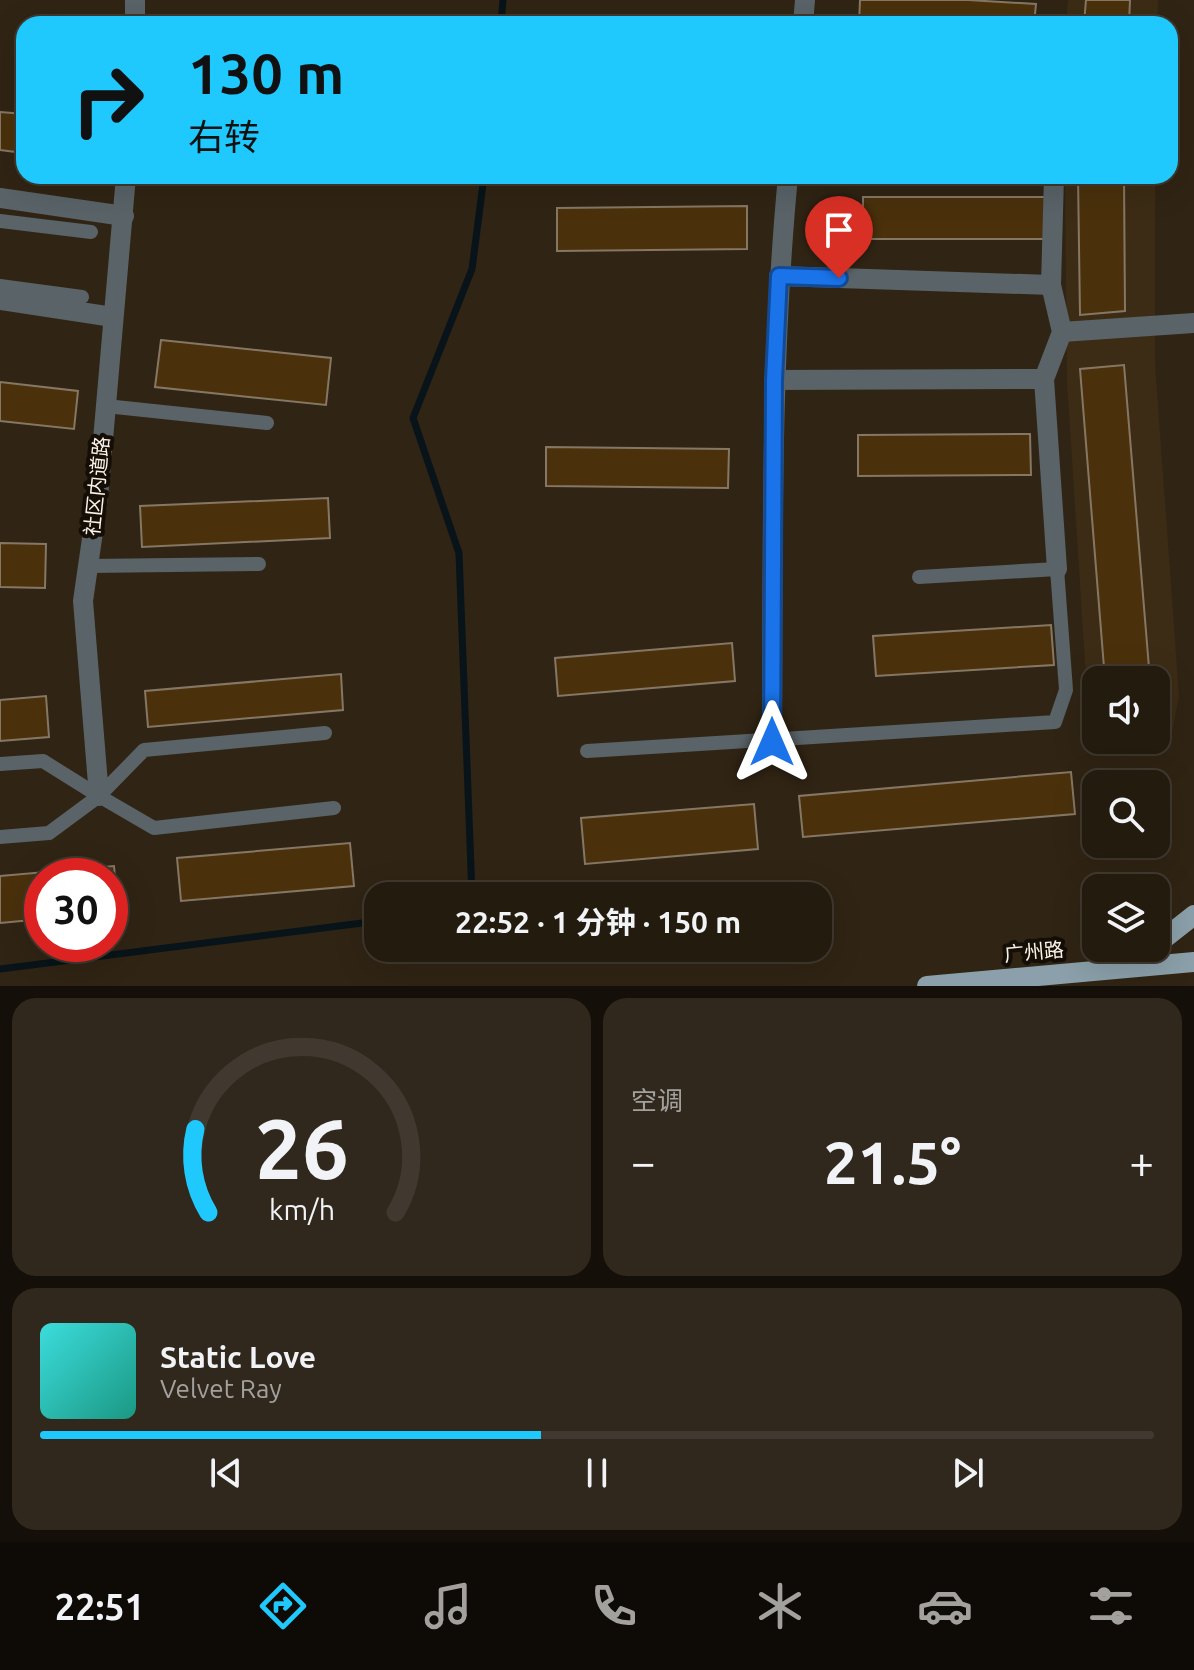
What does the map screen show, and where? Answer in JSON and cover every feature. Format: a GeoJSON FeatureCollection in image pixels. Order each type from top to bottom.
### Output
{"type":"FeatureCollection","features":[{"type":"Feature","properties":{"kind":"main road"},"geometry":{"type":"LineString","coordinates":[[1170,934],[1194,915]]}},
{"type":"Feature","properties":{"kind":"main road"},"geometry":{"type":"LineString","coordinates":[[1091,971],[1113,962]]}},
{"type":"Feature","properties":{"kind":"main road","name":"广州路"},"geometry":{"type":"LineString","coordinates":[[927,986],[1194,962]]}},
{"type":"Feature","properties":{"kind":"street","name":"社区内道路"},"geometry":{"type":"LineString","coordinates":[[99,796],[83,601],[98,497],[126,184]]}},
{"type":"Feature","properties":{"kind":"street"},"geometry":{"type":"LineString","coordinates":[[772,742],[774,380],[787,184]]}},
{"type":"Feature","properties":{"kind":"street"},"geometry":{"type":"LineString","coordinates":[[1054,184],[1051,285],[1062,332],[1044,379],[1057,569]]}},
{"type":"Feature","properties":{"kind":"street"},"geometry":{"type":"LineString","coordinates":[[0,198],[124,216]]}},
{"type":"Feature","properties":{"kind":"street"},"geometry":{"type":"LineString","coordinates":[[779,276],[1051,285]]}},
{"type":"Feature","properties":{"kind":"street"},"geometry":{"type":"LineString","coordinates":[[0,300],[113,317]]}},
{"type":"Feature","properties":{"kind":"street"},"geometry":{"type":"LineString","coordinates":[[1062,332],[1194,323]]}},
{"type":"Feature","properties":{"kind":"street"},"geometry":{"type":"LineString","coordinates":[[774,380],[1044,379]]}},
{"type":"Feature","properties":{"kind":"lane"},"geometry":{"type":"LineString","coordinates":[[0,221],[91,232]]}},
{"type":"Feature","properties":{"kind":"lane"},"geometry":{"type":"LineString","coordinates":[[0,286],[82,297]]}},
{"type":"Feature","properties":{"kind":"lane"},"geometry":{"type":"LineString","coordinates":[[106,406],[267,423]]}},
{"type":"Feature","properties":{"kind":"lane"},"geometry":{"type":"LineString","coordinates":[[88,566],[259,564]]}},
{"type":"Feature","properties":{"kind":"lane"},"geometry":{"type":"LineString","coordinates":[[587,751],[772,742],[1055,722],[1066,690],[1057,569],[919,577]]}},
{"type":"Feature","properties":{"kind":"lane"},"geometry":{"type":"LineString","coordinates":[[0,837],[49,833],[99,796],[144,750],[325,733]]}},
{"type":"Feature","properties":{"kind":"lane"},"geometry":{"type":"LineString","coordinates":[[0,764],[43,761],[154,828],[334,808]]}},
{"type":"Feature","properties":{"kind":"shaded area"},"geometry":{"type":"Polygon","coordinates":[[[1068,0],[1158,0],[1157,16],[1067,16],[1068,0]]]}},
{"type":"Feature","properties":{"kind":"shaded area"},"geometry":{"type":"Polygon","coordinates":[[[1065,184],[1155,184],[1155,364],[1179,696],[1170,743],[1170,666],[1086,666],[1067,381],[1065,184]]]}},
{"type":"Feature","properties":{"kind":"building"},"geometry":{"type":"Polygon","coordinates":[[[860,0],[968,0],[1036,4],[1035,16],[859,16],[860,0]]]}},
{"type":"Feature","properties":{"kind":"building"},"geometry":{"type":"Polygon","coordinates":[[[1086,0],[1130,0],[1129,16],[1085,16],[1086,0]]]}},
{"type":"Feature","properties":{"kind":"building"},"geometry":{"type":"Polygon","coordinates":[[[0,112],[16,113],[16,152],[0,150],[0,112]]]}},
{"type":"Feature","properties":{"kind":"building"},"geometry":{"type":"Polygon","coordinates":[[[1078,184],[1124,184],[1125,311],[1080,315],[1078,184]]]}},
{"type":"Feature","properties":{"kind":"building"},"geometry":{"type":"Polygon","coordinates":[[[863,197],[1047,197],[1047,239],[863,239],[863,197]]]}},
{"type":"Feature","properties":{"kind":"building"},"geometry":{"type":"Polygon","coordinates":[[[747,206],[747,249],[557,251],[557,208],[747,206]]]}},
{"type":"Feature","properties":{"kind":"building"},"geometry":{"type":"Polygon","coordinates":[[[161,340],[331,358],[326,405],[155,387],[161,340]]]}},
{"type":"Feature","properties":{"kind":"building"},"geometry":{"type":"Polygon","coordinates":[[[1124,365],[1149,666],[1104,666],[1080,369],[1124,365]]]}},
{"type":"Feature","properties":{"kind":"building"},"geometry":{"type":"Polygon","coordinates":[[[0,382],[78,391],[74,429],[0,421],[0,382]]]}},
{"type":"Feature","properties":{"kind":"building"},"geometry":{"type":"Polygon","coordinates":[[[1030,434],[1031,475],[858,476],[858,435],[1030,434]]]}},
{"type":"Feature","properties":{"kind":"building"},"geometry":{"type":"Polygon","coordinates":[[[546,447],[729,449],[728,488],[546,486],[546,447]]]}},
{"type":"Feature","properties":{"kind":"building"},"geometry":{"type":"Polygon","coordinates":[[[328,498],[330,538],[142,547],[140,506],[328,498]]]}},
{"type":"Feature","properties":{"kind":"building"},"geometry":{"type":"Polygon","coordinates":[[[0,543],[46,544],[45,588],[0,587],[0,543]]]}},
{"type":"Feature","properties":{"kind":"building"},"geometry":{"type":"Polygon","coordinates":[[[1051,625],[1054,665],[876,676],[873,636],[1051,625]]]}},
{"type":"Feature","properties":{"kind":"building"},"geometry":{"type":"Polygon","coordinates":[[[732,643],[735,681],[558,696],[555,658],[732,643]]]}},
{"type":"Feature","properties":{"kind":"building"},"geometry":{"type":"Polygon","coordinates":[[[341,674],[343,710],[148,727],[145,691],[341,674]]]}},
{"type":"Feature","properties":{"kind":"building"},"geometry":{"type":"Polygon","coordinates":[[[46,696],[49,737],[0,741],[0,700],[46,696]]]}},
{"type":"Feature","properties":{"kind":"building"},"geometry":{"type":"Polygon","coordinates":[[[1071,772],[1075,814],[803,837],[799,796],[1071,772]]]}},
{"type":"Feature","properties":{"kind":"building"},"geometry":{"type":"Polygon","coordinates":[[[754,804],[758,849],[585,864],[581,818],[754,804]]]}},
{"type":"Feature","properties":{"kind":"building"},"geometry":{"type":"Polygon","coordinates":[[[350,843],[354,886],[181,901],[177,858],[350,843]]]}},
{"type":"Feature","properties":{"kind":"building"},"geometry":{"type":"Polygon","coordinates":[[[24,874],[24,921],[0,923],[0,876],[24,874]]]}},
{"type":"Feature","properties":{"kind":"waterway"},"geometry":{"type":"LineString","coordinates":[[502,16],[503,0]]}},
{"type":"Feature","properties":{"kind":"waterway"},"geometry":{"type":"LineString","coordinates":[[471,882],[459,553],[413,418],[472,269],[483,184]]}},
{"type":"Feature","properties":{"kind":"waterway"},"geometry":{"type":"LineString","coordinates":[[0,969],[364,923]]}},
{"type":"Feature","properties":{"kind":"route"},"geometry":{"type":"LineString","coordinates":[[772,742],[774,380],[779,276],[839,278]]}}]}
